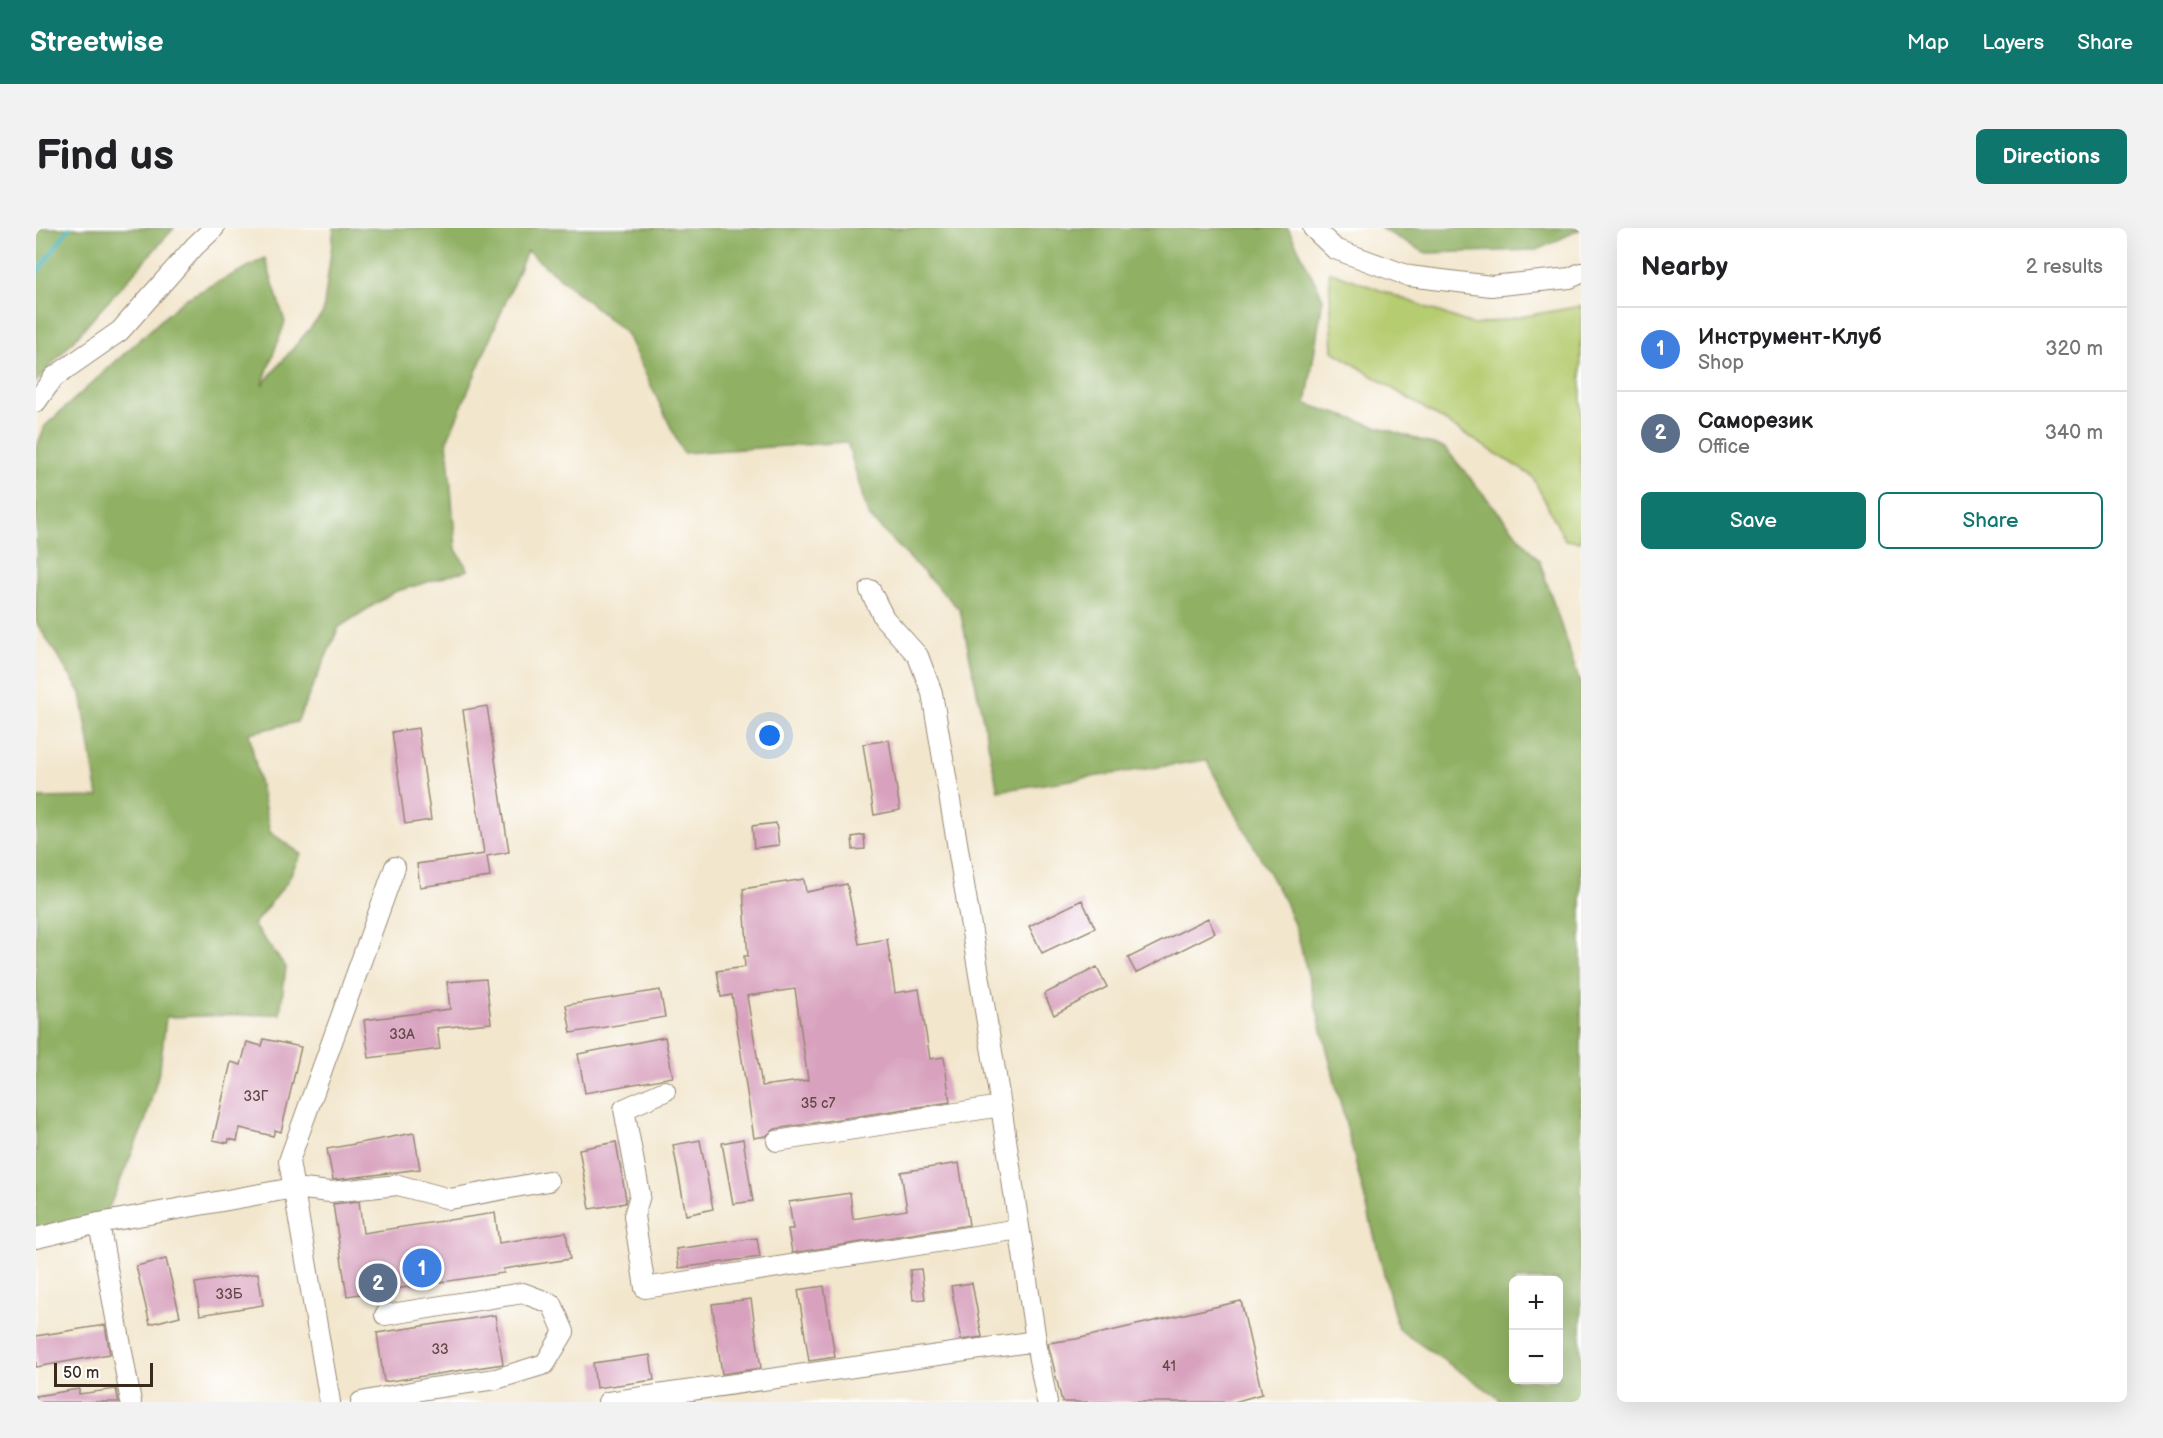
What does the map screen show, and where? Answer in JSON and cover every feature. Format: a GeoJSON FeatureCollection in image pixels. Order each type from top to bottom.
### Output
{"type":"FeatureCollection","features":[{"type":"Feature","properties":{"kind":"street"},"geometry":{"type":"LineString","coordinates":[[36,402],[54,377],[120,331],[195,246],[214,228]]}},
{"type":"Feature","properties":{"kind":"street"},"geometry":{"type":"LineString","coordinates":[[1313,228],[1335,249],[1408,276],[1491,286],[1570,278],[1581,273]]}},
{"type":"Feature","properties":{"kind":"street"},"geometry":{"type":"LineString","coordinates":[[870,590],[884,618],[918,656],[932,693],[1001,1106],[1047,1402]]}},
{"type":"Feature","properties":{"kind":"street"},"geometry":{"type":"LineString","coordinates":[[330,1402],[289,1161],[395,867]]}},
{"type":"Feature","properties":{"kind":"street"},"geometry":{"type":"LineString","coordinates":[[665,1091],[624,1109],[640,1195],[634,1216],[645,1288],[1019,1229]]}},
{"type":"Feature","properties":{"kind":"street"},"geometry":{"type":"LineString","coordinates":[[777,1142],[1001,1106]]}},
{"type":"Feature","properties":{"kind":"street"},"geometry":{"type":"LineString","coordinates":[[36,1238],[99,1223],[294,1188],[330,1192],[398,1185],[450,1199],[548,1181]]}},
{"type":"Feature","properties":{"kind":"street"},"geometry":{"type":"LineString","coordinates":[[99,1223],[131,1402]]}},
{"type":"Feature","properties":{"kind":"street"},"geometry":{"type":"LineString","coordinates":[[360,1402],[426,1389],[496,1379],[545,1364],[564,1332],[552,1304],[523,1293],[385,1315]]}},
{"type":"Feature","properties":{"kind":"street"},"geometry":{"type":"LineString","coordinates":[[608,1402],[1036,1341]]}},
{"type":"Feature","properties":{"kind":"green space"},"geometry":{"type":"Polygon","coordinates":[[[36,228],[174,228],[36,382],[36,228]]]}},
{"type":"Feature","properties":{"kind":"green space"},"geometry":{"type":"Polygon","coordinates":[[[334,228],[1288,228],[1323,298],[1306,404],[1445,448],[1540,562],[1581,686],[1581,1402],[1502,1402],[1398,1329],[1297,932],[1285,902],[1206,760],[998,791],[960,610],[868,515],[847,442],[683,453],[626,333],[527,251],[447,441],[456,549],[468,570],[394,592],[339,627],[297,722],[249,733],[270,832],[301,854],[287,882],[253,925],[286,967],[280,1014],[166,1017],[160,1068],[145,1122],[99,1231],[36,1244],[36,798],[98,797],[81,693],[36,622],[36,449],[45,426],[183,300],[265,258],[285,322],[262,385],[323,313],[334,228]]]}},
{"type":"Feature","properties":{"kind":"green space"},"geometry":{"type":"Polygon","coordinates":[[[1380,228],[1581,229],[1537,250],[1426,253],[1380,228]]]}},
{"type":"Feature","properties":{"kind":"green space"},"geometry":{"type":"Polygon","coordinates":[[[1329,271],[1474,325],[1581,306],[1581,542],[1565,540],[1532,476],[1333,351],[1329,271]]]}},
{"type":"Feature","properties":{"kind":"building"},"geometry":{"type":"Polygon","coordinates":[[[487,706],[509,852],[487,856],[490,877],[420,887],[417,864],[484,854],[463,710],[487,706]]]}},
{"type":"Feature","properties":{"kind":"building"},"geometry":{"type":"Polygon","coordinates":[[[418,728],[431,820],[405,824],[392,732],[418,728]]]}},
{"type":"Feature","properties":{"kind":"building"},"geometry":{"type":"Polygon","coordinates":[[[889,740],[900,810],[874,815],[863,744],[889,740]]]}},
{"type":"Feature","properties":{"kind":"building"},"geometry":{"type":"Polygon","coordinates":[[[776,823],[779,845],[754,848],[752,826],[776,823]]]}},
{"type":"Feature","properties":{"kind":"building"},"geometry":{"type":"Polygon","coordinates":[[[864,835],[865,849],[853,850],[852,837],[864,835]]]}},
{"type":"Feature","properties":{"kind":"building"},"geometry":{"type":"Polygon","coordinates":[[[804,879],[806,892],[847,884],[859,944],[887,939],[895,993],[919,989],[930,1059],[944,1057],[950,1102],[775,1129],[766,1136],[754,1138],[732,995],[721,997],[717,971],[745,967],[744,956],[748,956],[743,889],[804,879]],[[795,989],[747,996],[762,1086],[808,1080],[795,989]]]}},
{"type":"Feature","properties":{"kind":"building"},"geometry":{"type":"Polygon","coordinates":[[[1082,900],[1095,928],[1042,953],[1029,926],[1082,900]]]}},
{"type":"Feature","properties":{"kind":"building"},"geometry":{"type":"Polygon","coordinates":[[[1208,918],[1215,933],[1136,973],[1128,958],[1208,918]]]}},
{"type":"Feature","properties":{"kind":"building"},"geometry":{"type":"Polygon","coordinates":[[[1097,967],[1107,987],[1054,1015],[1044,994],[1097,967]]]}},
{"type":"Feature","properties":{"kind":"building"},"geometry":{"type":"Polygon","coordinates":[[[486,979],[491,1023],[437,1028],[440,1049],[369,1058],[364,1020],[450,1009],[447,982],[486,979]]]}},
{"type":"Feature","properties":{"kind":"building"},"geometry":{"type":"Polygon","coordinates":[[[660,990],[665,1017],[571,1033],[566,1005],[660,990]]]}},
{"type":"Feature","properties":{"kind":"building"},"geometry":{"type":"Polygon","coordinates":[[[665,1037],[673,1077],[585,1093],[578,1054],[665,1037]]]}},
{"type":"Feature","properties":{"kind":"building"},"geometry":{"type":"Polygon","coordinates":[[[264,1039],[301,1047],[281,1132],[275,1130],[273,1136],[240,1128],[237,1141],[229,1139],[228,1143],[213,1140],[231,1062],[241,1065],[247,1042],[262,1046],[264,1039]]]}},
{"type":"Feature","properties":{"kind":"building"},"geometry":{"type":"Polygon","coordinates":[[[414,1133],[420,1169],[333,1180],[327,1149],[414,1133]]]}},
{"type":"Feature","properties":{"kind":"building"},"geometry":{"type":"Polygon","coordinates":[[[743,1139],[753,1201],[733,1204],[722,1143],[743,1139]]]}},
{"type":"Feature","properties":{"kind":"building"},"geometry":{"type":"Polygon","coordinates":[[[700,1140],[713,1209],[686,1215],[673,1145],[700,1140]]]}},
{"type":"Feature","properties":{"kind":"building"},"geometry":{"type":"Polygon","coordinates":[[[616,1142],[625,1203],[590,1209],[579,1149],[616,1142]]]}},
{"type":"Feature","properties":{"kind":"building"},"geometry":{"type":"Polygon","coordinates":[[[959,1163],[969,1225],[792,1253],[788,1229],[793,1229],[789,1202],[850,1193],[853,1219],[907,1210],[901,1172],[959,1163]]]}},
{"type":"Feature","properties":{"kind":"building"},"geometry":{"type":"Polygon","coordinates":[[[359,1201],[363,1233],[495,1213],[499,1243],[566,1232],[570,1259],[503,1269],[504,1273],[347,1296],[333,1204],[359,1201]]]}},
{"type":"Feature","properties":{"kind":"building"},"geometry":{"type":"Polygon","coordinates":[[[757,1238],[760,1257],[679,1268],[676,1249],[757,1238]]]}},
{"type":"Feature","properties":{"kind":"building"},"geometry":{"type":"Polygon","coordinates":[[[166,1259],[180,1316],[150,1324],[136,1266],[166,1259]]]}},
{"type":"Feature","properties":{"kind":"building"},"geometry":{"type":"Polygon","coordinates":[[[921,1269],[925,1299],[913,1300],[910,1270],[921,1269]]]}},
{"type":"Feature","properties":{"kind":"building"},"geometry":{"type":"Polygon","coordinates":[[[258,1273],[263,1305],[200,1315],[195,1283],[258,1273]]]}},
{"type":"Feature","properties":{"kind":"building"},"geometry":{"type":"Polygon","coordinates":[[[972,1283],[982,1337],[961,1340],[951,1286],[972,1283]]]}},
{"type":"Feature","properties":{"kind":"building"},"geometry":{"type":"Polygon","coordinates":[[[824,1286],[835,1357],[809,1361],[798,1290],[824,1286]]]}},
{"type":"Feature","properties":{"kind":"building"},"geometry":{"type":"Polygon","coordinates":[[[751,1299],[761,1368],[722,1374],[712,1304],[751,1299]]]}},
{"type":"Feature","properties":{"kind":"building"},"geometry":{"type":"Polygon","coordinates":[[[1241,1301],[1262,1394],[1234,1402],[1062,1402],[1048,1343],[1076,1339],[1241,1301]]]}},
{"type":"Feature","properties":{"kind":"building"},"geometry":{"type":"Polygon","coordinates":[[[495,1315],[503,1364],[384,1382],[377,1333],[495,1315]]]}},
{"type":"Feature","properties":{"kind":"building"},"geometry":{"type":"Polygon","coordinates":[[[105,1325],[110,1354],[36,1367],[36,1336],[105,1325]]]}},
{"type":"Feature","properties":{"kind":"building"},"geometry":{"type":"Polygon","coordinates":[[[650,1355],[654,1380],[596,1388],[593,1363],[650,1355]]]}},
{"type":"Feature","properties":{"kind":"building"},"geometry":{"type":"Polygon","coordinates":[[[79,1389],[79,1394],[116,1389],[119,1402],[36,1402],[36,1396],[79,1389]]]}},
{"type":"Feature","properties":{"kind":"waterway"},"geometry":{"type":"LineString","coordinates":[[36,274],[69,228]]}},
{"type":"Feature","properties":{"kind":"place","name":"Инструмент-Клуб"},"geometry":{"type":"Point","coordinates":[422,1268]}},
{"type":"Feature","properties":{"kind":"place","name":"Саморезик"},"geometry":{"type":"Point","coordinates":[378,1283]}}]}
